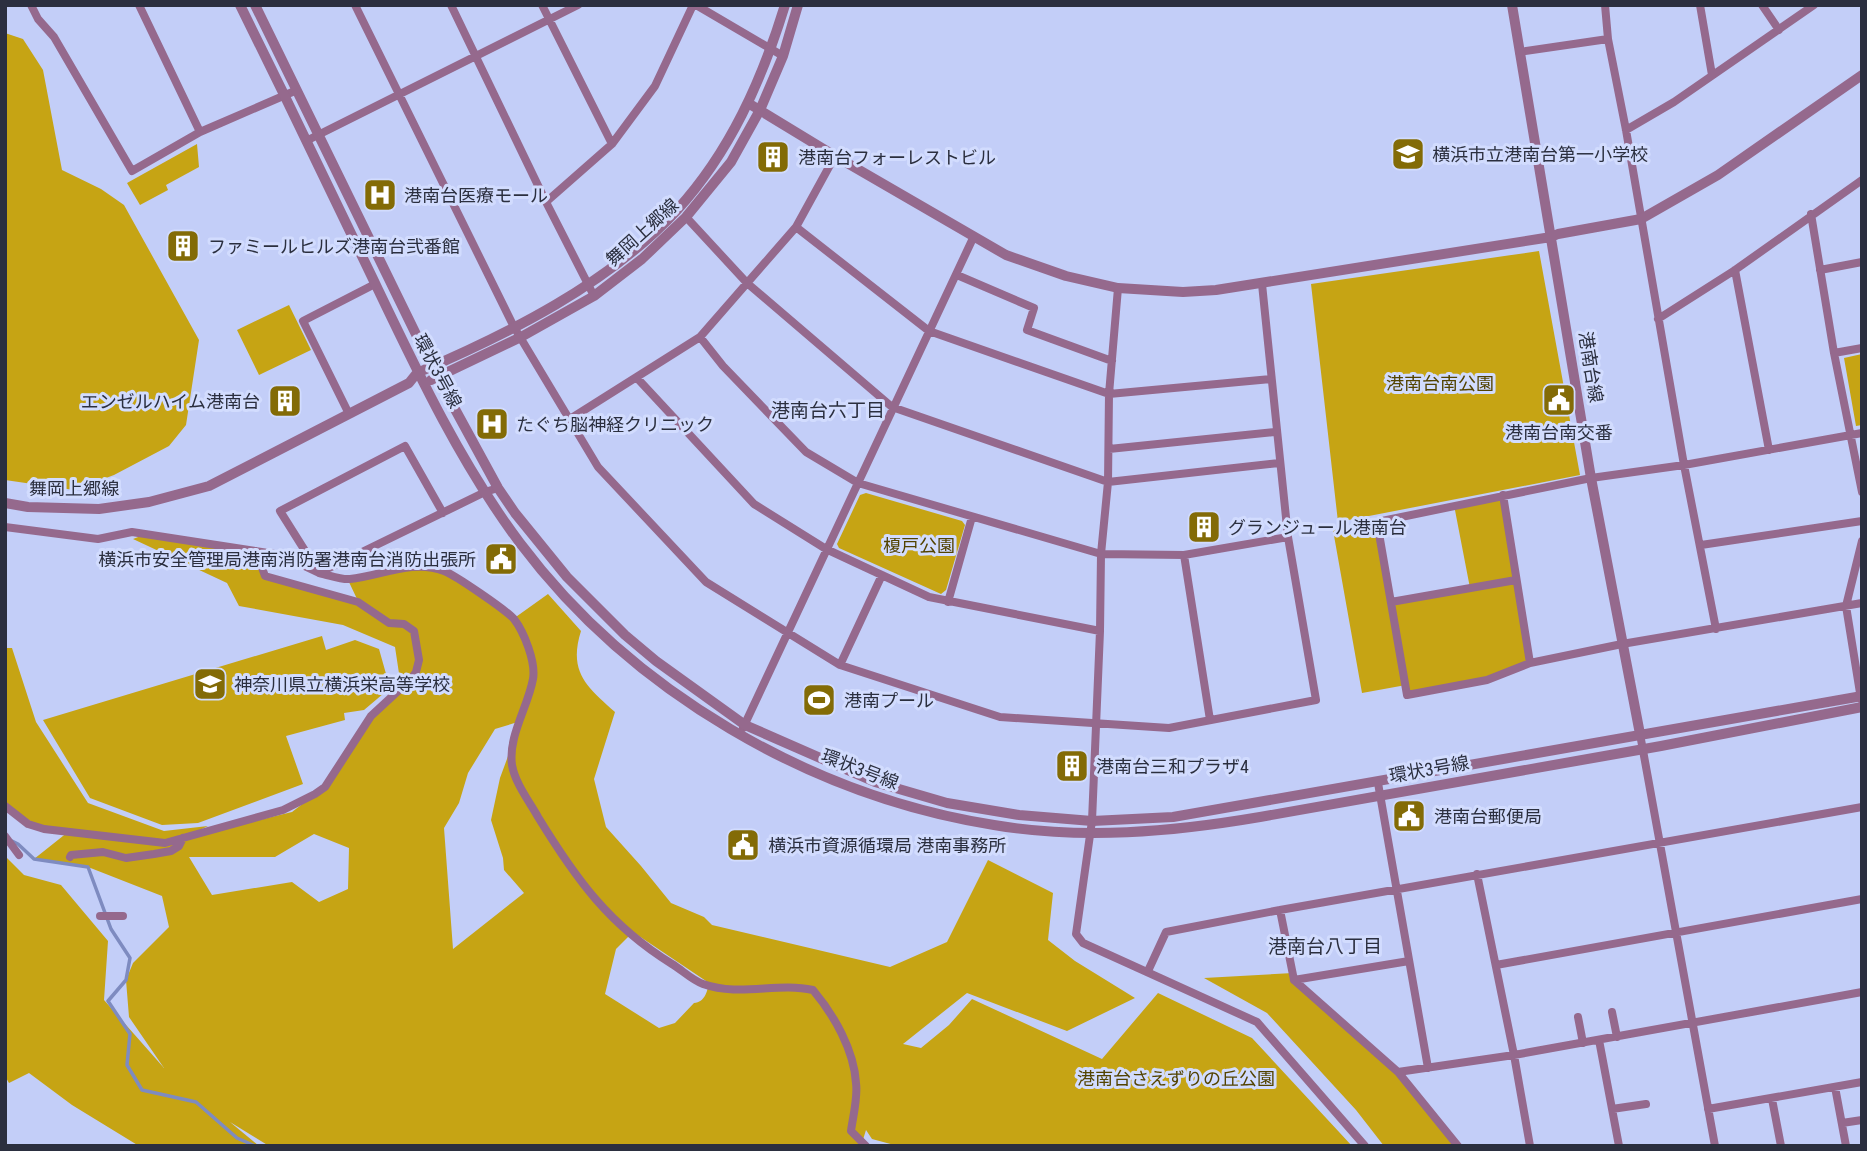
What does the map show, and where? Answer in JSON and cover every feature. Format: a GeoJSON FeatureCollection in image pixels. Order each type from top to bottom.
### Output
{"type":"FeatureCollection","features":[{"type":"Feature","properties":{"kind":"street"},"geometry":{"type":"LineString","coordinates":[[31,5],[38,19],[54,37],[132,171],[201,132],[297,90]]}},
{"type":"Feature","properties":{"kind":"street"},"geometry":{"type":"LineString","coordinates":[[139,5],[201,132]]}},
{"type":"Feature","properties":{"kind":"street","name":"環状3号線"},"geometry":{"type":"LineString","coordinates":[[240,5],[420,378],[485,492],[522,545],[581,613],[659,681],[742,729],[875,782],[947,803],[1091,827],[1201,827],[1643,749],[1861,701]]}},
{"type":"Feature","properties":{"kind":"street","name":"環状3号線"},"geometry":{"type":"LineString","coordinates":[[255,5],[432,366],[498,488],[534,537],[592,604],[656,662],[742,729]]}},
{"type":"Feature","properties":{"kind":"street"},"geometry":{"type":"LineString","coordinates":[[355,5],[514,327],[598,467],[706,582],[841,665],[1000,717],[1169,728],[1316,700],[1288,537],[1262,284]]}},
{"type":"Feature","properties":{"kind":"street"},"geometry":{"type":"LineString","coordinates":[[451,5],[591,290]]}},
{"type":"Feature","properties":{"kind":"street"},"geometry":{"type":"LineString","coordinates":[[542,5],[612,144]]}},
{"type":"Feature","properties":{"kind":"street"},"geometry":{"type":"LineString","coordinates":[[306,141],[578,5]]}},
{"type":"Feature","properties":{"kind":"street"},"geometry":{"type":"LineString","coordinates":[[546,202],[612,144],[654,86],[694,5],[783,56]]}},
{"type":"Feature","properties":{"kind":"street","name":"舞岡上郷線"},"geometry":{"type":"LineString","coordinates":[[5,503],[28,507],[99,509],[149,502],[209,486],[420,378],[432,366],[591,290],[677,210],[725,147],[772,50],[785,5]]}},
{"type":"Feature","properties":{"kind":"street","name":"舞岡上郷線"},"geometry":{"type":"LineString","coordinates":[[420,378],[438,377],[521,337],[642,259],[686,217],[731,162],[760,110],[783,56],[798,5]]}},
{"type":"Feature","properties":{"kind":"street","name":"港南台線"},"geometry":{"type":"LineString","coordinates":[[1512,5],[1591,478],[1640,734]]}},
{"type":"Feature","properties":{"kind":"street"},"geometry":{"type":"LineString","coordinates":[[1605,5],[1608,39],[1716,629]]}},
{"type":"Feature","properties":{"kind":"street"},"geometry":{"type":"LineString","coordinates":[[1700,5],[1712,75]]}},
{"type":"Feature","properties":{"kind":"street"},"geometry":{"type":"LineString","coordinates":[[1762,5],[1779,30]]}},
{"type":"Feature","properties":{"kind":"street"},"geometry":{"type":"LineString","coordinates":[[1626,130],[1674,102],[1814,5]]}},
{"type":"Feature","properties":{"kind":"street"},"geometry":{"type":"LineString","coordinates":[[1518,52],[1608,39]]}},
{"type":"Feature","properties":{"kind":"street"},"geometry":{"type":"LineString","coordinates":[[748,103],[1006,255],[1066,276],[1118,288],[1183,292],[1262,284],[1552,237],[1641,219],[1718,175],[1862,75]]}},
{"type":"Feature","properties":{"kind":"street"},"geometry":{"type":"LineString","coordinates":[[570,419],[700,337],[796,227],[835,156]]}},
{"type":"Feature","properties":{"kind":"street"},"geometry":{"type":"LineString","coordinates":[[1658,319],[1735,270],[1862,180]]}},
{"type":"Feature","properties":{"kind":"street"},"geometry":{"type":"LineString","coordinates":[[1811,214],[1834,353],[1862,492]]}},
{"type":"Feature","properties":{"kind":"street"},"geometry":{"type":"LineString","coordinates":[[686,217],[747,283],[892,407],[1108,482],[1279,463]]}},
{"type":"Feature","properties":{"kind":"street"},"geometry":{"type":"LineString","coordinates":[[796,227],[929,331],[1109,394],[1271,379]]}},
{"type":"Feature","properties":{"kind":"street"},"geometry":{"type":"LineString","coordinates":[[742,729],[974,236]]}},
{"type":"Feature","properties":{"kind":"street"},"geometry":{"type":"LineString","coordinates":[[1821,270],[1862,262]]}},
{"type":"Feature","properties":{"kind":"street"},"geometry":{"type":"LineString","coordinates":[[1735,270],[1769,450]]}},
{"type":"Feature","properties":{"kind":"street"},"geometry":{"type":"LineString","coordinates":[[957,275],[1034,308],[1027,330],[1112,361]]}},
{"type":"Feature","properties":{"kind":"street"},"geometry":{"type":"LineString","coordinates":[[349,414],[303,321],[375,284]]}},
{"type":"Feature","properties":{"kind":"street"},"geometry":{"type":"LineString","coordinates":[[1118,288],[1109,394],[1108,482],[1101,554],[1091,827],[1076,934],[1083,943],[1258,1022],[1365,1146]]}},
{"type":"Feature","properties":{"kind":"street"},"geometry":{"type":"LineString","coordinates":[[700,337],[723,366],[806,452],[858,483],[1101,554],[1184,555],[1288,537]]}},
{"type":"Feature","properties":{"kind":"street"},"geometry":{"type":"LineString","coordinates":[[1834,353],[1862,348]]}},
{"type":"Feature","properties":{"kind":"street"},"geometry":{"type":"LineString","coordinates":[[637,379],[754,504],[826,549],[929,597],[1100,631]]}},
{"type":"Feature","properties":{"kind":"street"},"geometry":{"type":"LineString","coordinates":[[1109,449],[1276,432]]}},
{"type":"Feature","properties":{"kind":"street"},"geometry":{"type":"LineString","coordinates":[[1862,433],[1684,465],[1591,478],[1377,522],[1407,695],[1487,680],[1530,663],[1622,644],[1862,603]]}},
{"type":"Feature","properties":{"kind":"street"},"geometry":{"type":"LineString","coordinates":[[319,573],[279,511],[405,446],[443,513]]}},
{"type":"Feature","properties":{"kind":"street"},"geometry":{"type":"LineString","coordinates":[[319,573],[498,488]]}},
{"type":"Feature","properties":{"kind":"street"},"geometry":{"type":"LineString","coordinates":[[1503,495],[1530,663]]}},
{"type":"Feature","properties":{"kind":"street"},"geometry":{"type":"LineString","coordinates":[[948,602],[972,517]]}},
{"type":"Feature","properties":{"kind":"street"},"geometry":{"type":"LineString","coordinates":[[1701,545],[1862,521]]}},
{"type":"Feature","properties":{"kind":"street"},"geometry":{"type":"LineString","coordinates":[[5,527],[99,539],[132,532],[256,551],[281,555],[319,573],[348,580],[393,569],[428,567],[445,571],[513,619],[523,636],[533,678],[510,751],[513,769],[526,797],[570,870],[604,910],[631,936],[703,984],[749,991],[796,986],[813,990],[837,1026],[853,1066],[857,1085],[851,1131],[866,1146]]}},
{"type":"Feature","properties":{"kind":"street"},"geometry":{"type":"LineString","coordinates":[[1861,701],[1846,606],[1862,541]]}},
{"type":"Feature","properties":{"kind":"street"},"geometry":{"type":"LineString","coordinates":[[5,806],[28,824],[44,829],[164,843],[283,810],[325,787],[371,716],[416,672],[419,660],[414,631],[404,624],[389,623],[358,602],[265,576],[256,551]]}},
{"type":"Feature","properties":{"kind":"street"},"geometry":{"type":"LineString","coordinates":[[1184,555],[1210,720]]}},
{"type":"Feature","properties":{"kind":"street"},"geometry":{"type":"LineString","coordinates":[[841,665],[882,575]]}},
{"type":"Feature","properties":{"kind":"street"},"geometry":{"type":"LineString","coordinates":[[1391,602],[1516,580]]}},
{"type":"Feature","properties":{"kind":"street","name":"環状3号線"},"geometry":{"type":"LineString","coordinates":[[1091,827],[1173,817],[1378,783],[1640,734],[1861,701]]}},
{"type":"Feature","properties":{"kind":"street"},"geometry":{"type":"LineString","coordinates":[[1640,734],[1715,1146]]}},
{"type":"Feature","properties":{"kind":"street"},"geometry":{"type":"LineString","coordinates":[[1378,783],[1428,1068]]}},
{"type":"Feature","properties":{"kind":"street"},"geometry":{"type":"LineString","coordinates":[[1148,971],[1166,932],[1477,874],[1862,807]]}},
{"type":"Feature","properties":{"kind":"street"},"geometry":{"type":"LineString","coordinates":[[5,836],[17,852]]}},
{"type":"Feature","properties":{"kind":"street"},"geometry":{"type":"LineString","coordinates":[[70,857],[103,852],[126,858],[154,854],[171,851],[179,846],[183,838]]}},
{"type":"Feature","properties":{"kind":"street"},"geometry":{"type":"LineString","coordinates":[[1477,874],[1530,1146]]}},
{"type":"Feature","properties":{"kind":"street"},"geometry":{"type":"LineString","coordinates":[[1496,965],[1862,899]]}},
{"type":"Feature","properties":{"kind":"street"},"geometry":{"type":"LineString","coordinates":[[1280,910],[1294,979],[1398,1072],[1458,1146]]}},
{"type":"Feature","properties":{"kind":"street"},"geometry":{"type":"LineString","coordinates":[[100,916],[118,916]]}},
{"type":"Feature","properties":{"kind":"street"},"geometry":{"type":"LineString","coordinates":[[1294,979],[1409,961]]}},
{"type":"Feature","properties":{"kind":"street"},"geometry":{"type":"LineString","coordinates":[[1398,1072],[1514,1055],[1862,992]]}},
{"type":"Feature","properties":{"kind":"street"},"geometry":{"type":"LineString","coordinates":[[1612,1012],[1617,1037]]}},
{"type":"Feature","properties":{"kind":"street"},"geometry":{"type":"LineString","coordinates":[[1578,1017],[1583,1043]]}},
{"type":"Feature","properties":{"kind":"street"},"geometry":{"type":"LineString","coordinates":[[1599,1040],[1619,1146]]}},
{"type":"Feature","properties":{"kind":"street"},"geometry":{"type":"LineString","coordinates":[[1708,1109],[1862,1082]]}},
{"type":"Feature","properties":{"kind":"street"},"geometry":{"type":"LineString","coordinates":[[1835,1087],[1846,1146]]}},
{"type":"Feature","properties":{"kind":"street"},"geometry":{"type":"LineString","coordinates":[[1772,1099],[1781,1146]]}},
{"type":"Feature","properties":{"kind":"street"},"geometry":{"type":"LineString","coordinates":[[1612,1109],[1646,1104]]}},
{"type":"Feature","properties":{"kind":"street"},"geometry":{"type":"LineString","coordinates":[[1842,1123],[1862,1120]]}},
{"type":"Feature","properties":{"kind":"green space"},"geometry":{"type":"Polygon","coordinates":[[[5,33],[23,39],[43,70],[62,170],[101,189],[124,205],[199,340],[186,425],[169,446],[114,475],[74,490],[5,480],[5,33]]]}},
{"type":"Feature","properties":{"kind":"green space"},"geometry":{"type":"Polygon","coordinates":[[[197,144],[199,167],[166,185],[168,190],[140,205],[127,183],[197,144]]]}},
{"type":"Feature","properties":{"kind":"green space","name":"港南台南公園"},"geometry":{"type":"Polygon","coordinates":[[[1539,251],[1580,475],[1338,522],[1311,284],[1539,251]]]}},
{"type":"Feature","properties":{"kind":"green space"},"geometry":{"type":"Polygon","coordinates":[[[289,305],[311,350],[259,375],[237,330],[289,305]]]}},
{"type":"Feature","properties":{"kind":"green space"},"geometry":{"type":"Polygon","coordinates":[[[1862,354],[1862,425],[1856,426],[1844,358],[1862,354]]]}},
{"type":"Feature","properties":{"kind":"green space","name":"榎戸公園"},"geometry":{"type":"Polygon","coordinates":[[[866,493],[962,521],[965,525],[946,590],[941,594],[839,548],[837,544],[860,495],[866,493]]]}},
{"type":"Feature","properties":{"kind":"green space"},"geometry":{"type":"Polygon","coordinates":[[[1503,495],[1530,663],[1487,680],[1407,695],[1406,685],[1362,693],[1333,530],[1377,522],[1392,601],[1470,588],[1454,505],[1503,495]]]}},
{"type":"Feature","properties":{"kind":"green space","name":"港南台さえずりの丘公園"},"geometry":{"type":"Polygon","coordinates":[[[146,534],[258,551],[266,576],[358,601],[348,580],[393,569],[445,571],[513,619],[548,594],[581,631],[577,657],[583,678],[596,695],[615,712],[594,779],[606,827],[671,903],[704,917],[712,925],[890,967],[947,942],[988,860],[1053,893],[1048,940],[1075,961],[1135,998],[1067,1031],[967,993],[903,1044],[921,1048],[949,1025],[972,999],[1102,1059],[1158,993],[1252,1038],[1352,1146],[898,1146],[872,1139],[866,1130],[861,1146],[269,1146],[230,1122],[259,1146],[139,1146],[72,1105],[29,1073],[9,1083],[5,1076],[5,856],[24,875],[61,885],[108,941],[104,1000],[164,1068],[129,1017],[126,980],[133,963],[169,927],[162,896],[88,867],[34,859],[68,832],[44,829],[5,806],[5,648],[12,648],[36,722],[88,803],[164,831],[208,826],[184,838],[292,812],[322,789],[367,723],[412,676],[400,680],[395,647],[343,625],[239,606],[227,583],[133,539],[146,534]],[[521,721],[495,729],[468,773],[459,803],[444,828],[453,949],[524,893],[504,870],[491,820],[500,778],[521,721]],[[314,834],[275,857],[189,857],[212,895],[292,882],[319,902],[348,889],[349,848],[314,834]],[[633,932],[616,949],[605,994],[659,1028],[675,1023],[694,1003],[705,996],[709,983],[633,932]]]}},
{"type":"Feature","properties":{"kind":"green space"},"geometry":{"type":"Polygon","coordinates":[[[322,636],[326,650],[355,640],[379,649],[390,688],[364,710],[344,713],[345,720],[286,736],[303,784],[198,823],[162,825],[90,798],[43,720],[322,636]]]}},
{"type":"Feature","properties":{"kind":"green space"},"geometry":{"type":"Polygon","coordinates":[[[1293,973],[1294,980],[1398,1072],[1458,1146],[1384,1146],[1356,1110],[1267,1013],[1204,978],[1293,973]]]}},
{"type":"Feature","properties":{"kind":"waterway"},"geometry":{"type":"LineString","coordinates":[[12,841],[34,859],[88,867],[111,929],[130,958],[126,980],[108,1001],[130,1034],[127,1065],[142,1090],[196,1102],[237,1138],[255,1146]]}},
{"type":"Feature","properties":{"kind":"place","name":"横浜市立港南台第一小学校"},"geometry":{"type":"Point","coordinates":[1408,154]}},
{"type":"Feature","properties":{"kind":"place","name":"港南台フォーレストビル"},"geometry":{"type":"Point","coordinates":[773,157]}},
{"type":"Feature","properties":{"kind":"place","name":"港南台医療モール"},"geometry":{"type":"Point","coordinates":[380,195]}},
{"type":"Feature","properties":{"kind":"place","name":"ファミールヒルズ港南台弐番館"},"geometry":{"type":"Point","coordinates":[183,246]}},
{"type":"Feature","properties":{"kind":"place","name":"港南台南交番"},"geometry":{"type":"Point","coordinates":[1559,400]}},
{"type":"Feature","properties":{"kind":"place","name":"エンゼルハイム港南台"},"geometry":{"type":"Point","coordinates":[285,401]}},
{"type":"Feature","properties":{"kind":"place","name":"たぐち脳神経クリニック"},"geometry":{"type":"Point","coordinates":[492,424]}},
{"type":"Feature","properties":{"kind":"place","name":"グランジュール港南台"},"geometry":{"type":"Point","coordinates":[1204,527]}},
{"type":"Feature","properties":{"kind":"place","name":"横浜市安全管理局港南消防署港南台消防出張所"},"geometry":{"type":"Point","coordinates":[501,559]}},
{"type":"Feature","properties":{"kind":"place","name":"神奈川県立横浜栄高等学校"},"geometry":{"type":"Point","coordinates":[210,684]}},
{"type":"Feature","properties":{"kind":"place","name":"港南プール"},"geometry":{"type":"Point","coordinates":[819,700]}},
{"type":"Feature","properties":{"kind":"place","name":"港南台三和プラザ4"},"geometry":{"type":"Point","coordinates":[1072,766]}},
{"type":"Feature","properties":{"kind":"place","name":"港南台郵便局"},"geometry":{"type":"Point","coordinates":[1409,816]}},
{"type":"Feature","properties":{"kind":"place","name":"横浜市資源循環局 港南事務所"},"geometry":{"type":"Point","coordinates":[743,845]}},
{"type":"Feature","properties":{"kind":"district","name":"港南台六丁目"},"geometry":{"type":"Point","coordinates":[828,410]}},
{"type":"Feature","properties":{"kind":"district","name":"港南台八丁目"},"geometry":{"type":"Point","coordinates":[1325,946]}}]}
